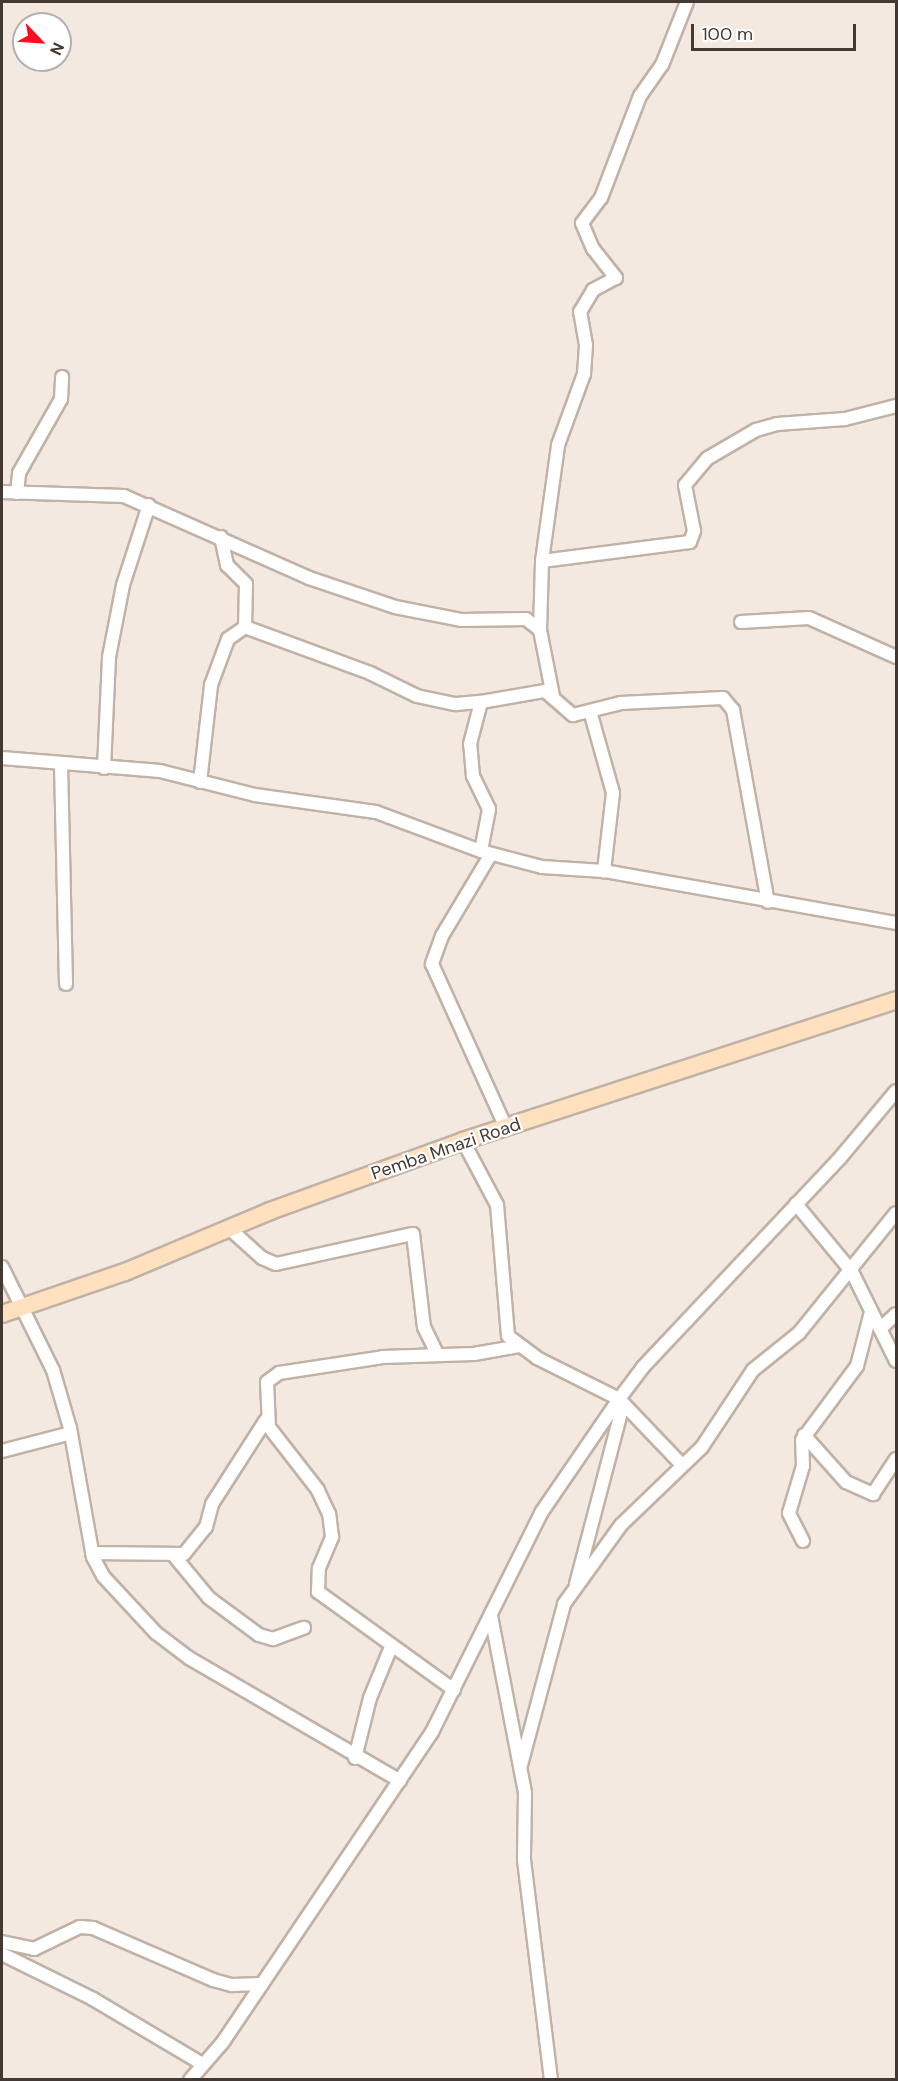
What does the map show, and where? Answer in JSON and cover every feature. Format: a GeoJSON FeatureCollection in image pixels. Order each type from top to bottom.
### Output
{"type":"FeatureCollection","features":[{"type":"Feature","properties":{"kind":"main road","name":"Pemba Mnazi Road"},"geometry":{"type":"LineString","coordinates":[[2,1314],[22,1305],[125,1272],[463,1141],[897,1000]]}},
{"type":"Feature","properties":{"kind":"street"},"geometry":{"type":"LineString","coordinates":[[553,696],[540,630],[542,561],[558,445],[584,374],[586,345],[579,312],[593,290],[616,278],[592,249],[582,223],[601,198],[640,96],[662,65],[687,2]]}},
{"type":"Feature","properties":{"kind":"street"},"geometry":{"type":"LineString","coordinates":[[17,494],[19,472],[62,399],[62,377]]}},
{"type":"Feature","properties":{"kind":"street"},"geometry":{"type":"LineString","coordinates":[[542,561],[690,542],[694,531],[685,485],[708,458],[766,427],[845,418],[897,406]]}},
{"type":"Feature","properties":{"kind":"street"},"geometry":{"type":"LineString","coordinates":[[2,492],[118,496],[149,505],[309,578],[395,608],[461,620],[519,618],[540,630]]}},
{"type":"Feature","properties":{"kind":"street"},"geometry":{"type":"LineString","coordinates":[[104,768],[109,657],[123,585],[149,505]]}},
{"type":"Feature","properties":{"kind":"street"},"geometry":{"type":"LineString","coordinates":[[221,537],[227,565],[246,584],[245,627]]}},
{"type":"Feature","properties":{"kind":"street"},"geometry":{"type":"LineString","coordinates":[[741,622],[809,618],[897,657]]}},
{"type":"Feature","properties":{"kind":"street"},"geometry":{"type":"LineString","coordinates":[[245,627],[370,673],[417,696],[456,704],[481,702],[535,690],[553,696],[573,715],[621,703],[723,698],[728,702],[768,902]]}},
{"type":"Feature","properties":{"kind":"street"},"geometry":{"type":"LineString","coordinates":[[200,782],[211,685],[228,639],[245,627]]}},
{"type":"Feature","properties":{"kind":"street"},"geometry":{"type":"LineString","coordinates":[[481,702],[470,744],[473,776],[489,809],[486,853],[442,936],[432,964],[506,1128]]}},
{"type":"Feature","properties":{"kind":"street"},"geometry":{"type":"LineString","coordinates":[[590,711],[613,793],[604,871]]}},
{"type":"Feature","properties":{"kind":"street"},"geometry":{"type":"LineString","coordinates":[[2,758],[160,771],[200,782],[376,812],[486,853],[556,870],[604,871],[768,902],[897,923]]}},
{"type":"Feature","properties":{"kind":"street"},"geometry":{"type":"LineString","coordinates":[[61,764],[66,984]]}},
{"type":"Feature","properties":{"kind":"street"},"geometry":{"type":"LineString","coordinates":[[190,2079],[201,2063],[223,2042],[400,1781],[454,1690],[541,1514],[621,1402],[643,1367],[796,1204],[897,1091]]}},
{"type":"Feature","properties":{"kind":"street"},"geometry":{"type":"LineString","coordinates":[[463,1141],[497,1205],[505,1331],[520,1346],[621,1402],[655,1432],[682,1465]]}},
{"type":"Feature","properties":{"kind":"street"},"geometry":{"type":"LineString","coordinates":[[796,1204],[852,1272],[897,1360]]}},
{"type":"Feature","properties":{"kind":"street"},"geometry":{"type":"LineString","coordinates":[[521,1765],[555,1630],[575,1588],[621,1525],[702,1447],[760,1361],[799,1333],[852,1272],[897,1213]]}},
{"type":"Feature","properties":{"kind":"street"},"geometry":{"type":"LineString","coordinates":[[231,1230],[262,1258],[276,1264],[413,1234],[424,1327],[436,1352]]}},
{"type":"Feature","properties":{"kind":"street"},"geometry":{"type":"LineString","coordinates":[[2,1267],[53,1370],[71,1432],[92,1553],[103,1576],[164,1639],[355,1758],[400,1781]]}},
{"type":"Feature","properties":{"kind":"street"},"geometry":{"type":"LineString","coordinates":[[803,1541],[789,1513],[801,1475],[804,1435],[857,1366],[871,1312]]}},
{"type":"Feature","properties":{"kind":"street"},"geometry":{"type":"LineString","coordinates":[[880,1329],[897,1314]]}},
{"type":"Feature","properties":{"kind":"street"},"geometry":{"type":"LineString","coordinates":[[92,1553],[176,1557],[191,1546],[206,1527],[212,1504],[266,1420],[267,1382],[279,1373],[436,1352],[474,1354],[520,1346]]}},
{"type":"Feature","properties":{"kind":"street"},"geometry":{"type":"LineString","coordinates":[[575,1588],[621,1402]]}},
{"type":"Feature","properties":{"kind":"street"},"geometry":{"type":"LineString","coordinates":[[266,1420],[318,1490],[329,1514],[332,1537],[319,1568],[318,1592],[391,1647],[454,1690]]}},
{"type":"Feature","properties":{"kind":"street"},"geometry":{"type":"LineString","coordinates":[[2,1451],[71,1432]]}},
{"type":"Feature","properties":{"kind":"street"},"geometry":{"type":"LineString","coordinates":[[804,1435],[846,1482],[873,1494],[897,1459]]}},
{"type":"Feature","properties":{"kind":"street"},"geometry":{"type":"LineString","coordinates":[[176,1557],[209,1598],[259,1635],[273,1639],[304,1628]]}},
{"type":"Feature","properties":{"kind":"street"},"geometry":{"type":"LineString","coordinates":[[491,1616],[525,1792],[524,1860],[551,2079]]}},
{"type":"Feature","properties":{"kind":"street"},"geometry":{"type":"LineString","coordinates":[[355,1758],[370,1698],[391,1647]]}},
{"type":"Feature","properties":{"kind":"street"},"geometry":{"type":"LineString","coordinates":[[2,1942],[34,1948],[80,1927],[93,1928],[213,1980],[232,1985],[262,1984]]}},
{"type":"Feature","properties":{"kind":"street"},"geometry":{"type":"LineString","coordinates":[[2,1954],[93,1999],[201,2063]]}}]}
